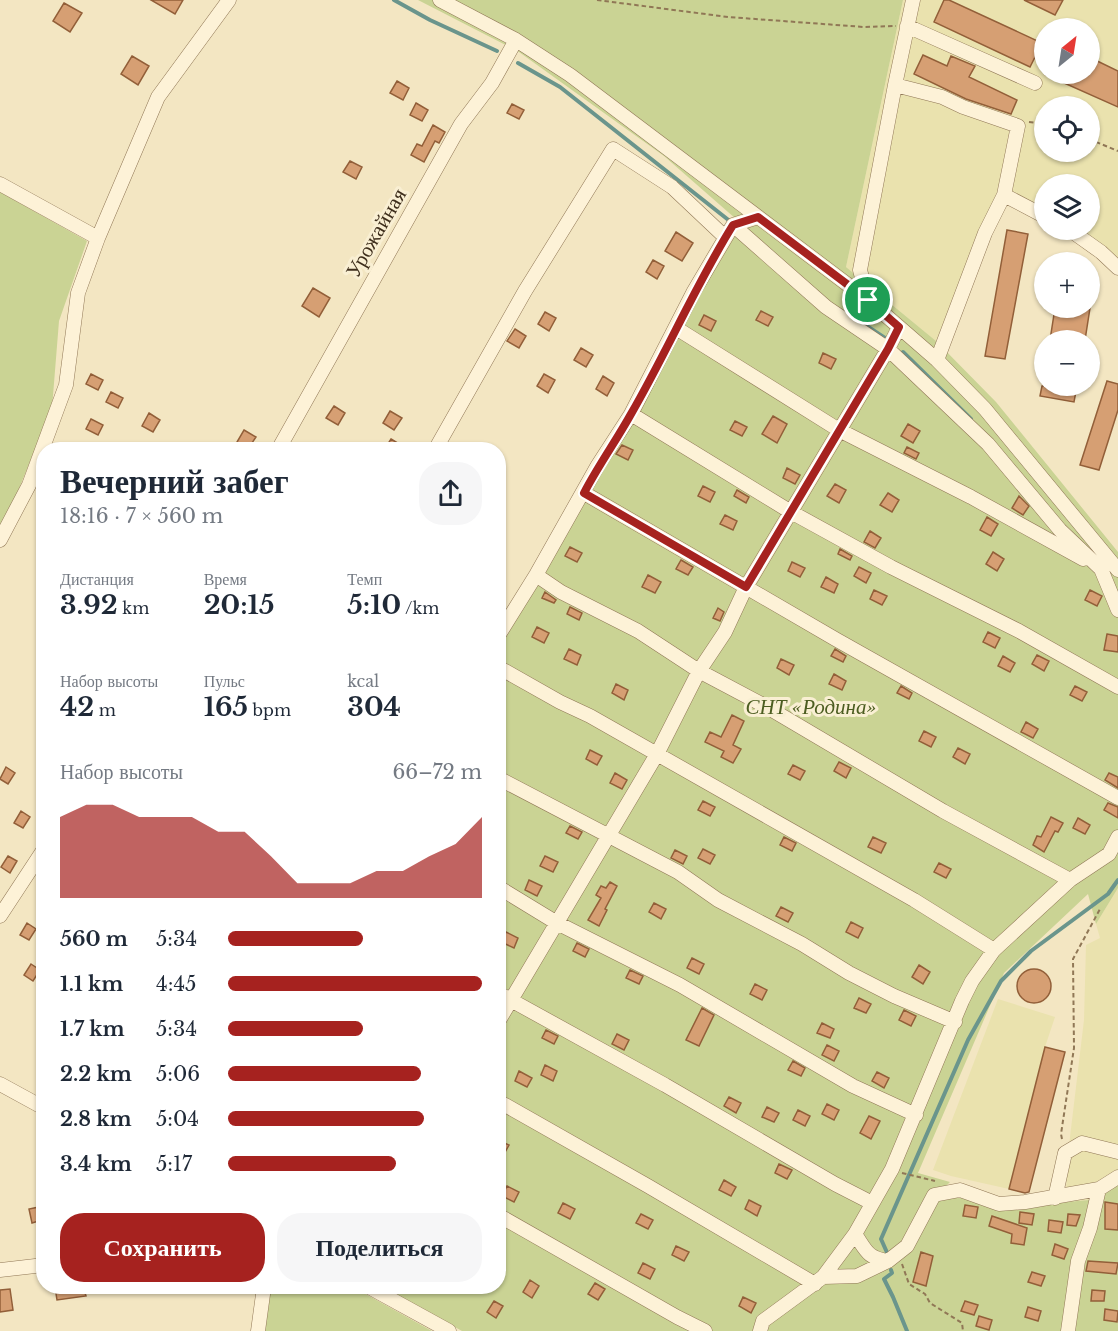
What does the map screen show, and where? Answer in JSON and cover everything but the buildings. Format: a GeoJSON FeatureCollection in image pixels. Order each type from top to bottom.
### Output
{"type":"FeatureCollection","features":[{"type":"Feature","properties":{"kind":"street"},"geometry":{"type":"LineString","coordinates":[[45,442],[66,385],[78,293],[98,238],[158,97],[229,0]]}},
{"type":"Feature","properties":{"kind":"street"},"geometry":{"type":"LineString","coordinates":[[440,0],[516,40],[570,75],[868,300],[937,360],[985,409],[1118,570]]}},
{"type":"Feature","properties":{"kind":"street"},"geometry":{"type":"LineString","coordinates":[[868,300],[860,270],[913,0]]}},
{"type":"Feature","properties":{"kind":"street"},"geometry":{"type":"LineString","coordinates":[[907,26],[1034,83]]}},
{"type":"Feature","properties":{"kind":"street","name":"Урожайная"},"geometry":{"type":"LineString","coordinates":[[282,442],[461,124],[492,83],[516,40]]}},
{"type":"Feature","properties":{"kind":"street"},"geometry":{"type":"LineString","coordinates":[[895,85],[942,97],[963,107],[1018,126],[1004,195],[985,233],[937,360]]}},
{"type":"Feature","properties":{"kind":"street"},"geometry":{"type":"LineString","coordinates":[[440,442],[525,291],[613,149],[672,187],[725,237]]}},
{"type":"Feature","properties":{"kind":"street"},"geometry":{"type":"LineString","coordinates":[[0,184],[98,238]]}},
{"type":"Feature","properties":{"kind":"street"},"geometry":{"type":"LineString","coordinates":[[1004,195],[1034,211]]}},
{"type":"Feature","properties":{"kind":"street"},"geometry":{"type":"LineString","coordinates":[[506,623],[584,493],[598,465],[631,414],[725,237],[733,225],[758,217]]}},
{"type":"Feature","properties":{"kind":"street"},"geometry":{"type":"LineString","coordinates":[[733,225],[826,307],[888,349],[988,444],[1060,530],[1101,569],[1118,610]]}},
{"type":"Feature","properties":{"kind":"street"},"geometry":{"type":"LineString","coordinates":[[1084,240],[1118,268]]}},
{"type":"Feature","properties":{"kind":"street"},"geometry":{"type":"LineString","coordinates":[[506,993],[557,923],[609,836],[657,754],[699,671],[725,632],[746,587],[899,327]]}},
{"type":"Feature","properties":{"kind":"street"},"geometry":{"type":"LineString","coordinates":[[676,328],[839,430],[971,497],[1101,569]]}},
{"type":"Feature","properties":{"kind":"street"},"geometry":{"type":"LineString","coordinates":[[631,414],[791,512],[891,567],[1009,626],[1118,687]]}},
{"type":"Feature","properties":{"kind":"street"},"geometry":{"type":"LineString","coordinates":[[0,540],[29,485],[36,466]]}},
{"type":"Feature","properties":{"kind":"street"},"geometry":{"type":"LineString","coordinates":[[584,493],[1118,798]]}},
{"type":"Feature","properties":{"kind":"street"},"geometry":{"type":"LineString","coordinates":[[536,575],[561,592],[638,632],[699,671],[796,724],[943,811],[1070,880]]}},
{"type":"Feature","properties":{"kind":"street"},"geometry":{"type":"LineString","coordinates":[[506,671],[914,900],[994,950]]}},
{"type":"Feature","properties":{"kind":"street"},"geometry":{"type":"LineString","coordinates":[[506,782],[678,872],[718,900],[802,944],[849,974],[955,1023]]}},
{"type":"Feature","properties":{"kind":"street"},"geometry":{"type":"LineString","coordinates":[[760,1331],[763,1321],[819,1280],[855,1234],[892,1169],[972,981],[994,950],[1070,880],[1109,854],[1118,837]]}},
{"type":"Feature","properties":{"kind":"street"},"geometry":{"type":"LineString","coordinates":[[0,916],[36,861]]}},
{"type":"Feature","properties":{"kind":"street"},"geometry":{"type":"LineString","coordinates":[[506,892],[557,923],[680,985],[852,1086],[916,1115]]}},
{"type":"Feature","properties":{"kind":"street"},"geometry":{"type":"LineString","coordinates":[[506,997],[872,1203]]}},
{"type":"Feature","properties":{"kind":"street"},"geometry":{"type":"LineString","coordinates":[[0,1084],[36,1104]]}},
{"type":"Feature","properties":{"kind":"street"},"geometry":{"type":"LineString","coordinates":[[506,1106],[819,1280],[857,1276],[888,1261],[907,1246],[934,1195],[960,1190],[999,1204],[1055,1198],[1099,1189],[1118,1177]]}},
{"type":"Feature","properties":{"kind":"street"},"geometry":{"type":"LineString","coordinates":[[1055,1198],[1065,1154],[1082,1143],[1118,1152]]}},
{"type":"Feature","properties":{"kind":"street"},"geometry":{"type":"LineString","coordinates":[[1068,1331],[1078,1261],[1090,1228],[1099,1189]]}},
{"type":"Feature","properties":{"kind":"street"},"geometry":{"type":"LineString","coordinates":[[506,1220],[705,1331]]}},
{"type":"Feature","properties":{"kind":"street"},"geometry":{"type":"LineString","coordinates":[[855,1234],[869,1255],[874,1259],[888,1261]]}},
{"type":"Feature","properties":{"kind":"street"},"geometry":{"type":"LineString","coordinates":[[0,1270],[36,1266]]}},
{"type":"Feature","properties":{"kind":"street"},"geometry":{"type":"LineString","coordinates":[[258,1331],[263,1294]]}},
{"type":"Feature","properties":{"kind":"street"},"geometry":{"type":"LineString","coordinates":[[380,1294],[426,1325],[448,1331]]}},
{"type":"Feature","properties":{"kind":"path"},"geometry":{"type":"LineString","coordinates":[[597,0],[728,17],[864,27],[907,26]]}},
{"type":"Feature","properties":{"kind":"path"},"geometry":{"type":"LineString","coordinates":[[1100,144],[1118,151]]}},
{"type":"Feature","properties":{"kind":"path"},"geometry":{"type":"LineString","coordinates":[[1065,1154],[1061,1134],[1074,1048],[1073,959],[1100,909]]}},
{"type":"Feature","properties":{"kind":"path"},"geometry":{"type":"LineString","coordinates":[[900,1172],[925,1178]]}},
{"type":"Feature","properties":{"kind":"path"},"geometry":{"type":"LineString","coordinates":[[907,1246],[902,1264],[909,1284],[926,1294],[930,1302],[962,1323],[963,1331]]}},
{"type":"Feature","properties":{"kind":"shaded area"},"geometry":{"type":"Polygon","coordinates":[[[903,0],[1118,0],[1118,276],[1100,259],[1100,252],[1091,252],[1075,240],[1100,240],[1100,174],[1034,174],[1034,216],[1016,206],[996,201],[936,341],[846,267],[903,0]]]}},
{"type":"Feature","properties":{"kind":"shaded area"},"geometry":{"type":"Polygon","coordinates":[[[1118,888],[1118,1183],[1089,1200],[1065,1202],[1084,1020],[1086,945],[1100,938],[1096,924],[1118,888]]]}},
{"type":"Feature","properties":{"kind":"shaded area"},"geometry":{"type":"Polygon","coordinates":[[[998,999],[1055,1017],[1045,1047],[1009,1189],[933,1170],[998,999]]]}},
{"type":"Feature","properties":{"kind":"green space","name":"СНТ «Родина»"},"geometry":{"type":"Polygon","coordinates":[[[418,0],[903,0],[846,267],[936,341],[996,402],[1118,552],[1118,888],[1096,924],[1088,894],[1004,973],[918,1173],[950,1182],[944,1188],[1000,1208],[1089,1200],[1118,1183],[1118,1331],[462,1331],[396,1294],[506,1294],[506,621],[736,219],[664,156],[519,52],[418,0]]]}},
{"type":"Feature","properties":{"kind":"green space"},"geometry":{"type":"Polygon","coordinates":[[[0,192],[87,241],[59,321],[52,408],[38,442],[36,442],[11,508],[0,526],[0,192]]]}},
{"type":"Feature","properties":{"kind":"green space"},"geometry":{"type":"Polygon","coordinates":[[[269,1294],[366,1294],[432,1331],[264,1331],[269,1294]]]}},
{"type":"Feature","properties":{"kind":"waterway"},"geometry":{"type":"LineString","coordinates":[[394,0],[430,20],[497,51]]}},
{"type":"Feature","properties":{"kind":"waterway"},"geometry":{"type":"LineString","coordinates":[[518,63],[560,87],[731,222]]}},
{"type":"Feature","properties":{"kind":"waterway"},"geometry":{"type":"LineString","coordinates":[[850,315],[888,340]]}},
{"type":"Feature","properties":{"kind":"waterway"},"geometry":{"type":"LineString","coordinates":[[903,352],[971,419]]}},
{"type":"Feature","properties":{"kind":"waterway"},"geometry":{"type":"LineString","coordinates":[[889,1257],[881,1239],[968,1040],[1001,981],[1031,951],[1108,894],[1118,880]]}},
{"type":"Feature","properties":{"kind":"waterway"},"geometry":{"type":"LineString","coordinates":[[891,1270],[892,1273],[884,1279],[907,1331]]}},
{"type":"Feature","properties":{"kind":"route"},"geometry":{"type":"LineString","coordinates":[[758,217],[868,300],[899,327],[746,587],[584,493],[598,465],[631,414],[694,291],[733,225],[758,217]]}}]}
